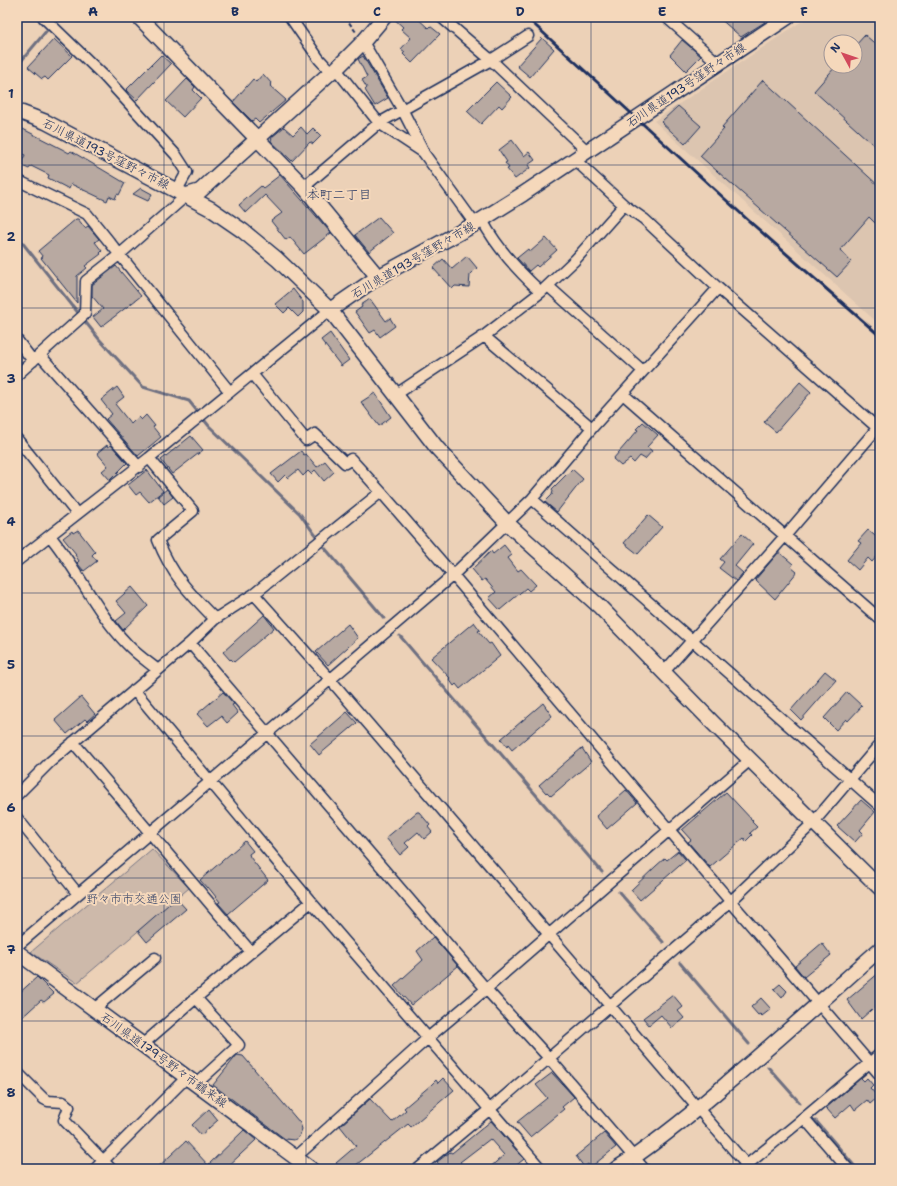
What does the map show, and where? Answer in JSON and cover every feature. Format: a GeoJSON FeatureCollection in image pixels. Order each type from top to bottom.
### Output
{"type":"FeatureCollection","features":[{"type":"Feature","properties":{"kind":"street"},"geometry":{"type":"LineString","coordinates":[[139,17],[304,187],[378,277]]}},
{"type":"Feature","properties":{"kind":"street"},"geometry":{"type":"LineString","coordinates":[[290,17],[319,60],[334,71],[379,123],[423,152]]}},
{"type":"Feature","properties":{"kind":"street"},"geometry":{"type":"LineString","coordinates":[[182,192],[200,191],[334,71],[363,42],[384,17]]}},
{"type":"Feature","properties":{"kind":"street"},"geometry":{"type":"LineString","coordinates":[[441,17],[490,60],[587,151]]}},
{"type":"Feature","properties":{"kind":"street"},"geometry":{"type":"LineString","coordinates":[[666,17],[718,63]]}},
{"type":"Feature","properties":{"kind":"street","name":"石川県道193号窪野々市線"},"geometry":{"type":"LineString","coordinates":[[17,111],[46,122],[182,192],[243,231],[277,259],[330,310],[378,277],[478,222],[575,160],[788,17]]}},
{"type":"Feature","properties":{"kind":"street"},"geometry":{"type":"LineString","coordinates":[[17,375],[81,317],[86,282],[119,255],[182,192],[186,172],[176,155],[104,76],[48,22]]}},
{"type":"Feature","properties":{"kind":"street"},"geometry":{"type":"LineString","coordinates":[[304,187],[379,123],[490,60],[528,36]]}},
{"type":"Feature","properties":{"kind":"street"},"geometry":{"type":"LineString","coordinates":[[363,42],[402,109],[423,152],[478,222],[497,242],[529,281],[544,289],[643,371]]}},
{"type":"Feature","properties":{"kind":"street"},"geometry":{"type":"LineString","coordinates":[[575,160],[624,205],[644,220],[718,288],[879,427],[785,536],[663,673]]}},
{"type":"Feature","properties":{"kind":"street"},"geometry":{"type":"LineString","coordinates":[[17,180],[87,214],[230,392]]}},
{"type":"Feature","properties":{"kind":"street"},"geometry":{"type":"LineString","coordinates":[[395,395],[484,336],[544,289],[575,260],[624,205]]}},
{"type":"Feature","properties":{"kind":"street"},"geometry":{"type":"LineString","coordinates":[[17,946],[453,574],[508,524],[532,499],[592,428],[718,288]]}},
{"type":"Feature","properties":{"kind":"street"},"geometry":{"type":"LineString","coordinates":[[17,561],[139,467],[330,310],[437,448],[508,524],[600,607],[663,673],[880,888]]}},
{"type":"Feature","properties":{"kind":"street"},"geometry":{"type":"LineString","coordinates":[[484,336],[592,428]]}},
{"type":"Feature","properties":{"kind":"street"},"geometry":{"type":"LineString","coordinates":[[17,340],[36,358],[139,467]]}},
{"type":"Feature","properties":{"kind":"street"},"geometry":{"type":"LineString","coordinates":[[252,374],[306,440],[315,434],[345,463],[351,459],[381,492],[453,574],[670,831],[880,1075]]}},
{"type":"Feature","properties":{"kind":"street"},"geometry":{"type":"LineString","coordinates":[[623,394],[880,619]]}},
{"type":"Feature","properties":{"kind":"street"},"geometry":{"type":"LineString","coordinates":[[17,439],[78,514]]}},
{"type":"Feature","properties":{"kind":"street"},"geometry":{"type":"LineString","coordinates":[[149,458],[193,511],[158,540],[166,560],[182,586],[215,619]]}},
{"type":"Feature","properties":{"kind":"street"},"geometry":{"type":"LineString","coordinates":[[17,795],[50,762],[190,643],[215,619],[254,594],[321,542],[381,492]]}},
{"type":"Feature","properties":{"kind":"street"},"geometry":{"type":"LineString","coordinates":[[532,499],[848,780],[880,806]]}},
{"type":"Feature","properties":{"kind":"street"},"geometry":{"type":"LineString","coordinates":[[50,536],[75,568],[100,610],[127,644],[158,670]]}},
{"type":"Feature","properties":{"kind":"street"},"geometry":{"type":"LineString","coordinates":[[254,594],[330,678],[746,1168],[880,1054]]}},
{"type":"Feature","properties":{"kind":"street"},"geometry":{"type":"LineString","coordinates":[[190,643],[486,988],[548,1057],[644,1169]]}},
{"type":"Feature","properties":{"kind":"street"},"geometry":{"type":"LineString","coordinates":[[134,690],[311,902],[429,1037],[541,1169]]}},
{"type":"Feature","properties":{"kind":"street"},"geometry":{"type":"LineString","coordinates":[[73,742],[148,833],[251,952]]}},
{"type":"Feature","properties":{"kind":"street"},"geometry":{"type":"LineString","coordinates":[[418,1169],[490,1109],[548,1057],[731,901],[813,823],[880,744]]}},
{"type":"Feature","properties":{"kind":"street"},"geometry":{"type":"LineString","coordinates":[[296,1157],[429,1037],[670,831],[750,760]]}},
{"type":"Feature","properties":{"kind":"street"},"geometry":{"type":"LineString","coordinates":[[17,818],[78,894]]}},
{"type":"Feature","properties":{"kind":"street"},"geometry":{"type":"LineString","coordinates":[[142,1044],[311,902]]}},
{"type":"Feature","properties":{"kind":"street"},"geometry":{"type":"LineString","coordinates":[[616,1169],[634,1158],[697,1109],[819,1004],[880,949]]}},
{"type":"Feature","properties":{"kind":"street","name":"石川県道179号野々市鶴来線"},"geometry":{"type":"LineString","coordinates":[[17,952],[311,1169]]}},
{"type":"Feature","properties":{"kind":"street"},"geometry":{"type":"LineString","coordinates":[[94,1010],[155,958]]}},
{"type":"Feature","properties":{"kind":"street"},"geometry":{"type":"LineString","coordinates":[[95,1169],[191,1080],[239,1046],[196,998]]}},
{"type":"Feature","properties":{"kind":"street"},"geometry":{"type":"LineString","coordinates":[[17,1072],[44,1099],[48,1101],[63,1102],[69,1107],[64,1120],[111,1169]]}},
{"type":"Feature","properties":{"kind":"street"},"geometry":{"type":"LineString","coordinates":[[804,1118],[848,1169]]}},
{"type":"Feature","properties":{"kind":"path"},"geometry":{"type":"LineString","coordinates":[[345,17],[363,42]]}},
{"type":"Feature","properties":{"kind":"shaded area"},"geometry":{"type":"Polygon","coordinates":[[[808,17],[880,17],[880,325],[654,121],[808,17]]]}},
{"type":"Feature","properties":{"kind":"green space","name":"野々市市交通公園"},"geometry":{"type":"Polygon","coordinates":[[[152,849],[189,888],[77,983],[31,952],[152,849]]]}},
{"type":"Feature","properties":{"kind":"building"},"geometry":{"type":"Polygon","coordinates":[[[392,17],[416,17],[428,28],[430,26],[440,34],[412,63],[403,54],[405,52],[401,49],[411,38],[401,29],[403,27],[392,17]]]}},
{"type":"Feature","properties":{"kind":"building"},"geometry":{"type":"Polygon","coordinates":[[[718,17],[759,17],[765,22],[741,37],[718,17]]]}},
{"type":"Feature","properties":{"kind":"building"},"geometry":{"type":"Polygon","coordinates":[[[865,35],[880,48],[880,151],[814,91],[829,74],[863,74],[863,37],[865,35]]]}},
{"type":"Feature","properties":{"kind":"building"},"geometry":{"type":"Polygon","coordinates":[[[542,38],[554,49],[530,77],[517,66],[542,38]]]}},
{"type":"Feature","properties":{"kind":"building"},"geometry":{"type":"Polygon","coordinates":[[[54,39],[72,56],[48,80],[45,77],[42,79],[28,67],[54,39]]]}},
{"type":"Feature","properties":{"kind":"building"},"geometry":{"type":"Polygon","coordinates":[[[682,40],[701,56],[686,71],[670,55],[682,40]]]}},
{"type":"Feature","properties":{"kind":"building"},"geometry":{"type":"Polygon","coordinates":[[[161,55],[171,64],[137,100],[126,90],[161,55]]]}},
{"type":"Feature","properties":{"kind":"building"},"geometry":{"type":"Polygon","coordinates":[[[363,56],[388,98],[375,106],[365,90],[367,88],[362,80],[367,77],[358,59],[363,56]]]}},
{"type":"Feature","properties":{"kind":"building"},"geometry":{"type":"Polygon","coordinates":[[[263,74],[272,84],[270,86],[286,100],[259,123],[255,119],[252,121],[233,102],[253,79],[256,82],[263,74]]]}},
{"type":"Feature","properties":{"kind":"building"},"geometry":{"type":"Polygon","coordinates":[[[187,79],[195,87],[193,90],[201,98],[183,117],[166,101],[187,79]]]}},
{"type":"Feature","properties":{"kind":"building"},"geometry":{"type":"Polygon","coordinates":[[[763,80],[880,187],[880,217],[875,223],[869,217],[840,250],[851,262],[837,277],[700,156],[724,129],[722,127],[763,80]]]}},
{"type":"Feature","properties":{"kind":"building"},"geometry":{"type":"Polygon","coordinates":[[[496,82],[512,97],[502,108],[499,105],[481,124],[467,111],[496,82]]]}},
{"type":"Feature","properties":{"kind":"building"},"geometry":{"type":"Polygon","coordinates":[[[678,106],[701,126],[685,144],[661,122],[678,106]]]}},
{"type":"Feature","properties":{"kind":"building"},"geometry":{"type":"Polygon","coordinates":[[[17,126],[69,153],[71,151],[125,183],[119,195],[117,194],[115,199],[109,196],[107,201],[71,184],[69,189],[48,178],[49,175],[31,166],[29,169],[20,165],[25,155],[17,151],[17,126]]]}},
{"type":"Feature","properties":{"kind":"building"},"geometry":{"type":"Polygon","coordinates":[[[284,127],[293,135],[301,127],[307,134],[313,128],[321,136],[313,144],[310,142],[292,161],[271,141],[272,137],[284,127]]]}},
{"type":"Feature","properties":{"kind":"building"},"geometry":{"type":"Polygon","coordinates":[[[512,140],[524,156],[529,152],[535,160],[528,165],[530,168],[515,179],[507,169],[509,168],[505,163],[507,162],[499,150],[512,140]]]}},
{"type":"Feature","properties":{"kind":"building"},"geometry":{"type":"Polygon","coordinates":[[[280,175],[331,233],[304,254],[290,237],[286,240],[271,221],[282,213],[265,195],[246,213],[239,205],[261,186],[263,188],[280,175]]]}},
{"type":"Feature","properties":{"kind":"building"},"geometry":{"type":"Polygon","coordinates":[[[141,188],[152,194],[148,201],[133,194],[141,188]]]}},
{"type":"Feature","properties":{"kind":"building"},"geometry":{"type":"Polygon","coordinates":[[[379,217],[393,233],[369,252],[355,235],[379,217]]]}},
{"type":"Feature","properties":{"kind":"building"},"geometry":{"type":"Polygon","coordinates":[[[76,219],[78,219],[85,228],[88,226],[99,239],[95,242],[102,251],[100,253],[101,254],[85,266],[87,268],[77,276],[77,303],[41,258],[43,257],[38,251],[76,219]]]}},
{"type":"Feature","properties":{"kind":"building"},"geometry":{"type":"Polygon","coordinates":[[[546,238],[557,250],[538,267],[536,265],[529,271],[517,258],[528,249],[530,252],[546,238]]]}},
{"type":"Feature","properties":{"kind":"building"},"geometry":{"type":"Polygon","coordinates":[[[467,256],[477,268],[470,275],[469,287],[455,286],[452,289],[433,268],[443,259],[452,269],[467,256]]]}},
{"type":"Feature","properties":{"kind":"building"},"geometry":{"type":"Polygon","coordinates":[[[116,266],[141,296],[101,327],[93,317],[103,309],[92,296],[92,285],[116,266]]]}},
{"type":"Feature","properties":{"kind":"building"},"geometry":{"type":"Polygon","coordinates":[[[293,289],[303,302],[303,312],[298,317],[289,308],[284,313],[275,304],[293,289]]]}},
{"type":"Feature","properties":{"kind":"building"},"geometry":{"type":"Polygon","coordinates":[[[370,299],[386,321],[390,318],[395,326],[380,337],[375,330],[370,333],[355,312],[362,307],[361,305],[370,299]]]}},
{"type":"Feature","properties":{"kind":"building"},"geometry":{"type":"Polygon","coordinates":[[[330,333],[349,360],[341,366],[321,340],[330,333]]]}},
{"type":"Feature","properties":{"kind":"building"},"geometry":{"type":"Polygon","coordinates":[[[800,382],[811,392],[776,432],[764,422],[800,382]]]}},
{"type":"Feature","properties":{"kind":"building"},"geometry":{"type":"Polygon","coordinates":[[[117,387],[124,397],[115,404],[131,424],[138,417],[141,420],[146,415],[155,426],[153,427],[161,437],[138,456],[106,419],[112,414],[101,400],[117,387]]]}},
{"type":"Feature","properties":{"kind":"building"},"geometry":{"type":"Polygon","coordinates":[[[375,393],[391,417],[379,426],[361,402],[375,393]]]}},
{"type":"Feature","properties":{"kind":"building"},"geometry":{"type":"Polygon","coordinates":[[[643,422],[658,435],[647,447],[652,451],[645,459],[640,456],[634,463],[630,459],[621,466],[613,459],[643,422]]]}},
{"type":"Feature","properties":{"kind":"building"},"geometry":{"type":"Polygon","coordinates":[[[191,436],[203,450],[172,474],[161,460],[191,436]]]}},
{"type":"Feature","properties":{"kind":"building"},"geometry":{"type":"Polygon","coordinates":[[[107,445],[108,447],[111,445],[127,463],[110,480],[102,471],[108,466],[97,453],[107,445]]]}},
{"type":"Feature","properties":{"kind":"building"},"geometry":{"type":"Polygon","coordinates":[[[301,451],[304,455],[306,454],[317,467],[325,461],[334,472],[324,481],[315,470],[311,474],[308,471],[303,476],[298,470],[288,478],[285,475],[278,482],[271,474],[301,451]]]}},
{"type":"Feature","properties":{"kind":"building"},"geometry":{"type":"Polygon","coordinates":[[[572,469],[583,479],[557,512],[545,502],[552,495],[552,489],[572,469]]]}},
{"type":"Feature","properties":{"kind":"building"},"geometry":{"type":"Polygon","coordinates":[[[147,470],[163,491],[149,502],[140,492],[136,495],[128,485],[147,470]]]}},
{"type":"Feature","properties":{"kind":"building"},"geometry":{"type":"Polygon","coordinates":[[[167,489],[173,497],[164,504],[158,496],[167,489]]]}},
{"type":"Feature","properties":{"kind":"building"},"geometry":{"type":"Polygon","coordinates":[[[648,515],[662,527],[638,554],[624,543],[648,515]]]}},
{"type":"Feature","properties":{"kind":"building"},"geometry":{"type":"Polygon","coordinates":[[[78,530],[95,552],[92,555],[97,561],[84,571],[77,563],[79,561],[75,555],[76,554],[63,538],[72,531],[73,533],[78,530]]]}},
{"type":"Feature","properties":{"kind":"building"},"geometry":{"type":"Polygon","coordinates":[[[868,530],[880,540],[880,553],[872,562],[868,558],[858,570],[847,560],[861,543],[858,541],[868,530]]]}},
{"type":"Feature","properties":{"kind":"building"},"geometry":{"type":"Polygon","coordinates":[[[742,534],[753,544],[735,566],[743,573],[736,581],[719,568],[724,562],[720,559],[742,534]]]}},
{"type":"Feature","properties":{"kind":"building"},"geometry":{"type":"Polygon","coordinates":[[[504,545],[512,555],[508,558],[518,571],[521,569],[536,585],[529,591],[526,588],[500,610],[489,598],[496,592],[485,579],[482,581],[472,569],[491,551],[493,554],[504,545]]]}},
{"type":"Feature","properties":{"kind":"building"},"geometry":{"type":"Polygon","coordinates":[[[778,553],[793,564],[791,567],[797,572],[775,599],[755,580],[778,553]]]}},
{"type":"Feature","properties":{"kind":"building"},"geometry":{"type":"Polygon","coordinates":[[[132,587],[148,606],[123,630],[116,621],[126,613],[116,601],[132,587]]]}},
{"type":"Feature","properties":{"kind":"building"},"geometry":{"type":"Polygon","coordinates":[[[264,615],[274,628],[234,662],[231,659],[230,660],[223,652],[264,615]]]}},
{"type":"Feature","properties":{"kind":"building"},"geometry":{"type":"Polygon","coordinates":[[[474,622],[480,630],[478,631],[489,644],[491,643],[500,656],[460,689],[456,684],[454,686],[449,679],[450,678],[431,658],[474,622]]]}},
{"type":"Feature","properties":{"kind":"building"},"geometry":{"type":"Polygon","coordinates":[[[348,624],[358,638],[328,665],[316,652],[348,624]]]}},
{"type":"Feature","properties":{"kind":"building"},"geometry":{"type":"Polygon","coordinates":[[[825,671],[836,680],[801,720],[791,710],[825,671]]]}},
{"type":"Feature","properties":{"kind":"building"},"geometry":{"type":"Polygon","coordinates":[[[223,692],[234,704],[232,705],[238,713],[227,723],[221,716],[208,726],[197,714],[223,692]]]}},
{"type":"Feature","properties":{"kind":"building"},"geometry":{"type":"Polygon","coordinates":[[[847,692],[862,706],[848,721],[846,719],[836,730],[824,718],[847,692]]]}},
{"type":"Feature","properties":{"kind":"building"},"geometry":{"type":"Polygon","coordinates":[[[81,697],[95,714],[87,721],[85,719],[67,734],[55,720],[81,697]]]}},
{"type":"Feature","properties":{"kind":"building"},"geometry":{"type":"Polygon","coordinates":[[[543,703],[552,716],[512,750],[508,745],[507,747],[501,739],[543,703]]]}},
{"type":"Feature","properties":{"kind":"building"},"geometry":{"type":"Polygon","coordinates":[[[347,712],[357,723],[319,755],[310,744],[347,712]]]}},
{"type":"Feature","properties":{"kind":"building"},"geometry":{"type":"Polygon","coordinates":[[[582,748],[591,762],[551,796],[547,792],[546,793],[539,785],[582,748]]]}},
{"type":"Feature","properties":{"kind":"building"},"geometry":{"type":"Polygon","coordinates":[[[626,790],[637,803],[607,829],[596,816],[626,790]]]}},
{"type":"Feature","properties":{"kind":"building"},"geometry":{"type":"Polygon","coordinates":[[[726,792],[757,827],[750,833],[752,835],[746,841],[744,838],[710,867],[688,842],[691,840],[682,830],[726,792]]]}},
{"type":"Feature","properties":{"kind":"building"},"geometry":{"type":"Polygon","coordinates":[[[861,800],[875,812],[860,830],[863,833],[855,842],[837,826],[861,800]]]}},
{"type":"Feature","properties":{"kind":"building"},"geometry":{"type":"Polygon","coordinates":[[[417,812],[419,812],[430,825],[428,827],[432,832],[424,839],[418,832],[405,843],[409,847],[400,855],[386,838],[417,812]]]}},
{"type":"Feature","properties":{"kind":"building"},"geometry":{"type":"Polygon","coordinates":[[[245,841],[253,851],[249,854],[250,857],[268,880],[228,914],[218,903],[220,902],[208,887],[207,888],[200,880],[245,841]]]}},
{"type":"Feature","properties":{"kind":"building"},"geometry":{"type":"Polygon","coordinates":[[[678,851],[686,860],[640,900],[631,890],[665,858],[667,860],[678,851]]]}},
{"type":"Feature","properties":{"kind":"building"},"geometry":{"type":"Polygon","coordinates":[[[176,898],[186,909],[147,942],[138,931],[176,898]]]}},
{"type":"Feature","properties":{"kind":"building"},"geometry":{"type":"Polygon","coordinates":[[[433,937],[458,966],[411,1005],[394,986],[423,960],[417,951],[433,937]]]}},
{"type":"Feature","properties":{"kind":"building"},"geometry":{"type":"Polygon","coordinates":[[[822,943],[831,955],[804,977],[795,966],[822,943]]]}},
{"type":"Feature","properties":{"kind":"building"},"geometry":{"type":"Polygon","coordinates":[[[880,972],[880,1002],[861,1019],[847,1000],[880,972]]]}},
{"type":"Feature","properties":{"kind":"building"},"geometry":{"type":"Polygon","coordinates":[[[37,977],[54,994],[44,1002],[41,1000],[17,1022],[17,995],[37,977]]]}},
{"type":"Feature","properties":{"kind":"building"},"geometry":{"type":"Polygon","coordinates":[[[780,984],[787,991],[782,998],[774,989],[780,984]]]}},
{"type":"Feature","properties":{"kind":"building"},"geometry":{"type":"Polygon","coordinates":[[[673,995],[683,1007],[678,1011],[684,1018],[672,1028],[661,1015],[649,1025],[643,1018],[673,995]]]}},
{"type":"Feature","properties":{"kind":"building"},"geometry":{"type":"Polygon","coordinates":[[[761,998],[771,1009],[762,1016],[760,1014],[758,1015],[751,1007],[761,998]]]}},
{"type":"Feature","properties":{"kind":"building"},"geometry":{"type":"Polygon","coordinates":[[[237,1055],[243,1056],[300,1123],[302,1129],[299,1137],[294,1140],[285,1139],[213,1085],[237,1055]]]}},
{"type":"Feature","properties":{"kind":"building"},"geometry":{"type":"Polygon","coordinates":[[[552,1073],[574,1097],[562,1107],[564,1109],[530,1137],[517,1122],[547,1098],[536,1085],[552,1073]]]}},
{"type":"Feature","properties":{"kind":"building"},"geometry":{"type":"Polygon","coordinates":[[[443,1078],[454,1090],[411,1127],[408,1124],[351,1169],[341,1169],[336,1163],[356,1146],[340,1126],[370,1099],[392,1122],[406,1110],[404,1108],[436,1080],[438,1083],[443,1078]]]}},
{"type":"Feature","properties":{"kind":"building"},"geometry":{"type":"Polygon","coordinates":[[[861,1078],[864,1081],[867,1078],[873,1085],[870,1088],[878,1097],[870,1104],[867,1100],[855,1110],[851,1104],[835,1118],[826,1108],[861,1078]]]}},
{"type":"Feature","properties":{"kind":"building"},"geometry":{"type":"Polygon","coordinates":[[[209,1109],[218,1120],[201,1135],[192,1125],[209,1109]]]}},
{"type":"Feature","properties":{"kind":"building"},"geometry":{"type":"Polygon","coordinates":[[[491,1121],[524,1159],[512,1169],[488,1169],[504,1155],[490,1139],[460,1162],[467,1169],[443,1169],[437,1162],[450,1152],[452,1153],[491,1121]]]}},
{"type":"Feature","properties":{"kind":"building"},"geometry":{"type":"Polygon","coordinates":[[[244,1130],[256,1140],[225,1169],[156,1169],[186,1141],[208,1165],[244,1130]]]}},
{"type":"Feature","properties":{"kind":"building"},"geometry":{"type":"Polygon","coordinates":[[[604,1133],[616,1147],[591,1167],[588,1164],[584,1167],[576,1156],[604,1133]]]}},
{"type":"Feature","properties":{"kind":"waterway"},"geometry":{"type":"LineString","coordinates":[[17,66],[58,17]]}},
{"type":"Feature","properties":{"kind":"waterway"},"geometry":{"type":"LineString","coordinates":[[17,236],[99,339],[143,387],[189,401],[209,426],[300,514],[324,547],[384,618]]}},
{"type":"Feature","properties":{"kind":"waterway"},"geometry":{"type":"LineString","coordinates":[[400,636],[602,872]]}},
{"type":"Feature","properties":{"kind":"waterway"},"geometry":{"type":"LineString","coordinates":[[619,892],[663,942]]}},
{"type":"Feature","properties":{"kind":"waterway"},"geometry":{"type":"LineString","coordinates":[[680,963],[749,1044]]}},
{"type":"Feature","properties":{"kind":"waterway"},"geometry":{"type":"LineString","coordinates":[[768,1067],[800,1103]]}},
{"type":"Feature","properties":{"kind":"waterway"},"geometry":{"type":"LineString","coordinates":[[816,1121],[857,1169]]}},
{"type":"Feature","properties":{"kind":"railway"},"geometry":{"type":"LineString","coordinates":[[526,17],[749,221],[880,336]]}},
{"type":"Feature","properties":{"kind":"district","name":"本町二丁目"},"geometry":{"type":"Point","coordinates":[339,194]}}]}
